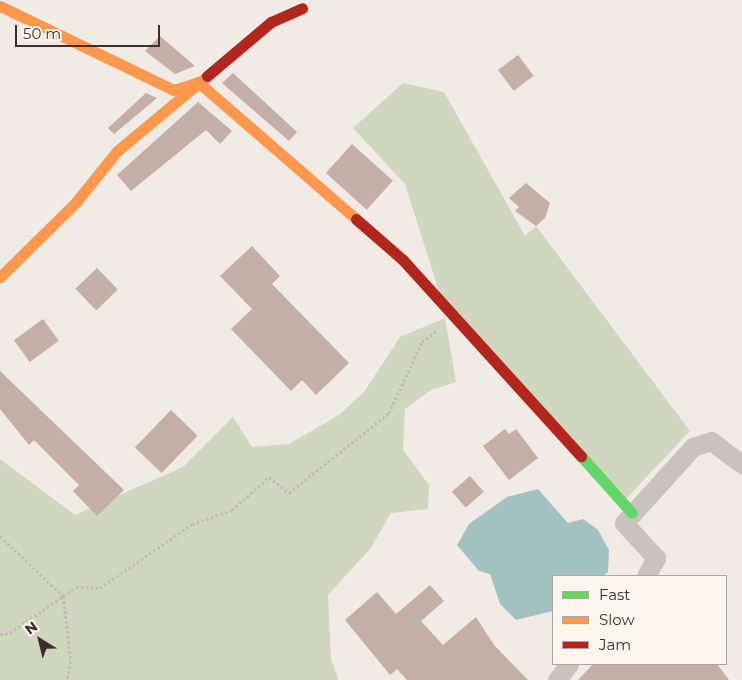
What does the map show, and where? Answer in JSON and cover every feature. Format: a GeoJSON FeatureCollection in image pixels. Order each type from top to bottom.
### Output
{"type":"FeatureCollection","features":[{"type":"Feature","properties":{"kind":"street"},"geometry":{"type":"LineString","coordinates":[[0,6],[174,90],[198,82]]}},
{"type":"Feature","properties":{"kind":"street"},"geometry":{"type":"LineString","coordinates":[[0,277],[76,202],[117,151],[271,22],[302,8]]}},
{"type":"Feature","properties":{"kind":"street"},"geometry":{"type":"LineString","coordinates":[[198,82],[402,260],[632,513]]}},
{"type":"Feature","properties":{"kind":"street"},"geometry":{"type":"LineString","coordinates":[[647,575],[656,558],[624,523],[632,513],[693,447],[711,441],[742,464]]}},
{"type":"Feature","properties":{"kind":"street"},"geometry":{"type":"LineString","coordinates":[[557,680],[568,665]]}},
{"type":"Feature","properties":{"kind":"path"},"geometry":{"type":"LineString","coordinates":[[0,634],[10,633],[76,587],[100,588],[192,524],[232,510],[269,477],[289,493],[318,474],[389,413],[422,342],[452,316]]}},
{"type":"Feature","properties":{"kind":"path"},"geometry":{"type":"LineString","coordinates":[[0,536],[63,596],[71,661],[67,680]]}},
{"type":"Feature","properties":{"kind":"green space"},"geometry":{"type":"Polygon","coordinates":[[[403,83],[444,92],[525,236],[536,226],[690,431],[623,502],[444,307],[405,184],[353,128],[403,83]]]}},
{"type":"Feature","properties":{"kind":"green space"},"geometry":{"type":"Polygon","coordinates":[[[445,318],[456,382],[431,390],[405,409],[403,450],[429,485],[428,509],[391,513],[370,549],[328,595],[331,660],[339,680],[0,680],[0,459],[75,515],[183,467],[233,417],[252,447],[289,444],[339,415],[364,392],[400,337],[445,318]]]}},
{"type":"Feature","properties":{"kind":"water"},"geometry":{"type":"Polygon","coordinates":[[[538,489],[568,523],[583,519],[598,530],[609,550],[608,572],[604,575],[552,575],[552,611],[516,620],[500,604],[490,574],[479,571],[457,545],[469,524],[507,497],[538,489]]]}},
{"type":"Feature","properties":{"kind":"building"},"geometry":{"type":"Polygon","coordinates":[[[160,36],[195,66],[175,74],[145,51],[160,36]]]}},
{"type":"Feature","properties":{"kind":"building"},"geometry":{"type":"Polygon","coordinates":[[[518,55],[534,76],[514,91],[498,70],[518,55]]]}},
{"type":"Feature","properties":{"kind":"building"},"geometry":{"type":"Polygon","coordinates":[[[233,73],[297,132],[289,141],[222,83],[233,73]]]}},
{"type":"Feature","properties":{"kind":"building"},"geometry":{"type":"Polygon","coordinates":[[[146,93],[157,98],[114,134],[108,128],[146,93]]]}},
{"type":"Feature","properties":{"kind":"building"},"geometry":{"type":"Polygon","coordinates":[[[198,102],[232,131],[220,144],[206,130],[131,191],[117,175],[198,102]]]}},
{"type":"Feature","properties":{"kind":"building"},"geometry":{"type":"Polygon","coordinates":[[[352,144],[393,181],[367,210],[326,173],[352,144]]]}},
{"type":"Feature","properties":{"kind":"building"},"geometry":{"type":"Polygon","coordinates":[[[526,183],[550,203],[545,218],[536,226],[515,211],[519,207],[509,198],[526,183]]]}},
{"type":"Feature","properties":{"kind":"building"},"geometry":{"type":"Polygon","coordinates":[[[252,246],[280,276],[272,284],[349,363],[316,395],[302,380],[291,391],[231,329],[252,309],[220,276],[252,246]]]}},
{"type":"Feature","properties":{"kind":"building"},"geometry":{"type":"Polygon","coordinates":[[[97,268],[118,290],[96,310],[75,289],[97,268]]]}},
{"type":"Feature","properties":{"kind":"building"},"geometry":{"type":"Polygon","coordinates":[[[43,319],[59,341],[30,362],[14,340],[43,319]]]}},
{"type":"Feature","properties":{"kind":"building"},"geometry":{"type":"Polygon","coordinates":[[[0,371],[124,490],[97,516],[73,491],[79,485],[34,440],[29,445],[0,409],[0,371]]]}},
{"type":"Feature","properties":{"kind":"building"},"geometry":{"type":"Polygon","coordinates":[[[171,410],[198,436],[161,473],[135,447],[171,410]]]}},
{"type":"Feature","properties":{"kind":"building"},"geometry":{"type":"Polygon","coordinates":[[[505,429],[509,434],[516,429],[538,458],[509,480],[483,446],[505,429]]]}},
{"type":"Feature","properties":{"kind":"building"},"geometry":{"type":"Polygon","coordinates":[[[470,476],[484,492],[466,508],[452,492],[470,476]]]}},
{"type":"Feature","properties":{"kind":"building"},"geometry":{"type":"Polygon","coordinates":[[[430,585],[444,601],[421,621],[443,645],[476,617],[494,645],[528,680],[407,680],[397,669],[390,675],[345,620],[377,592],[396,614],[430,585]]]}},
{"type":"Feature","properties":{"kind":"building"},"geometry":{"type":"Polygon","coordinates":[[[592,665],[718,665],[729,680],[578,680],[592,665]]]}},
{"type":"Feature","properties":{"kind":"traffic: fast"},"geometry":{"type":"LineString","coordinates":[[581,456],[632,513]]}},
{"type":"Feature","properties":{"kind":"traffic: slow"},"geometry":{"type":"LineString","coordinates":[[0,6],[174,90],[198,82],[356,219]]}},
{"type":"Feature","properties":{"kind":"traffic: slow"},"geometry":{"type":"LineString","coordinates":[[0,277],[76,202],[117,151],[207,76]]}},
{"type":"Feature","properties":{"kind":"traffic: jam"},"geometry":{"type":"LineString","coordinates":[[207,76],[271,22],[302,8]]}},
{"type":"Feature","properties":{"kind":"traffic: jam"},"geometry":{"type":"LineString","coordinates":[[356,219],[403,260],[581,456]]}}]}
